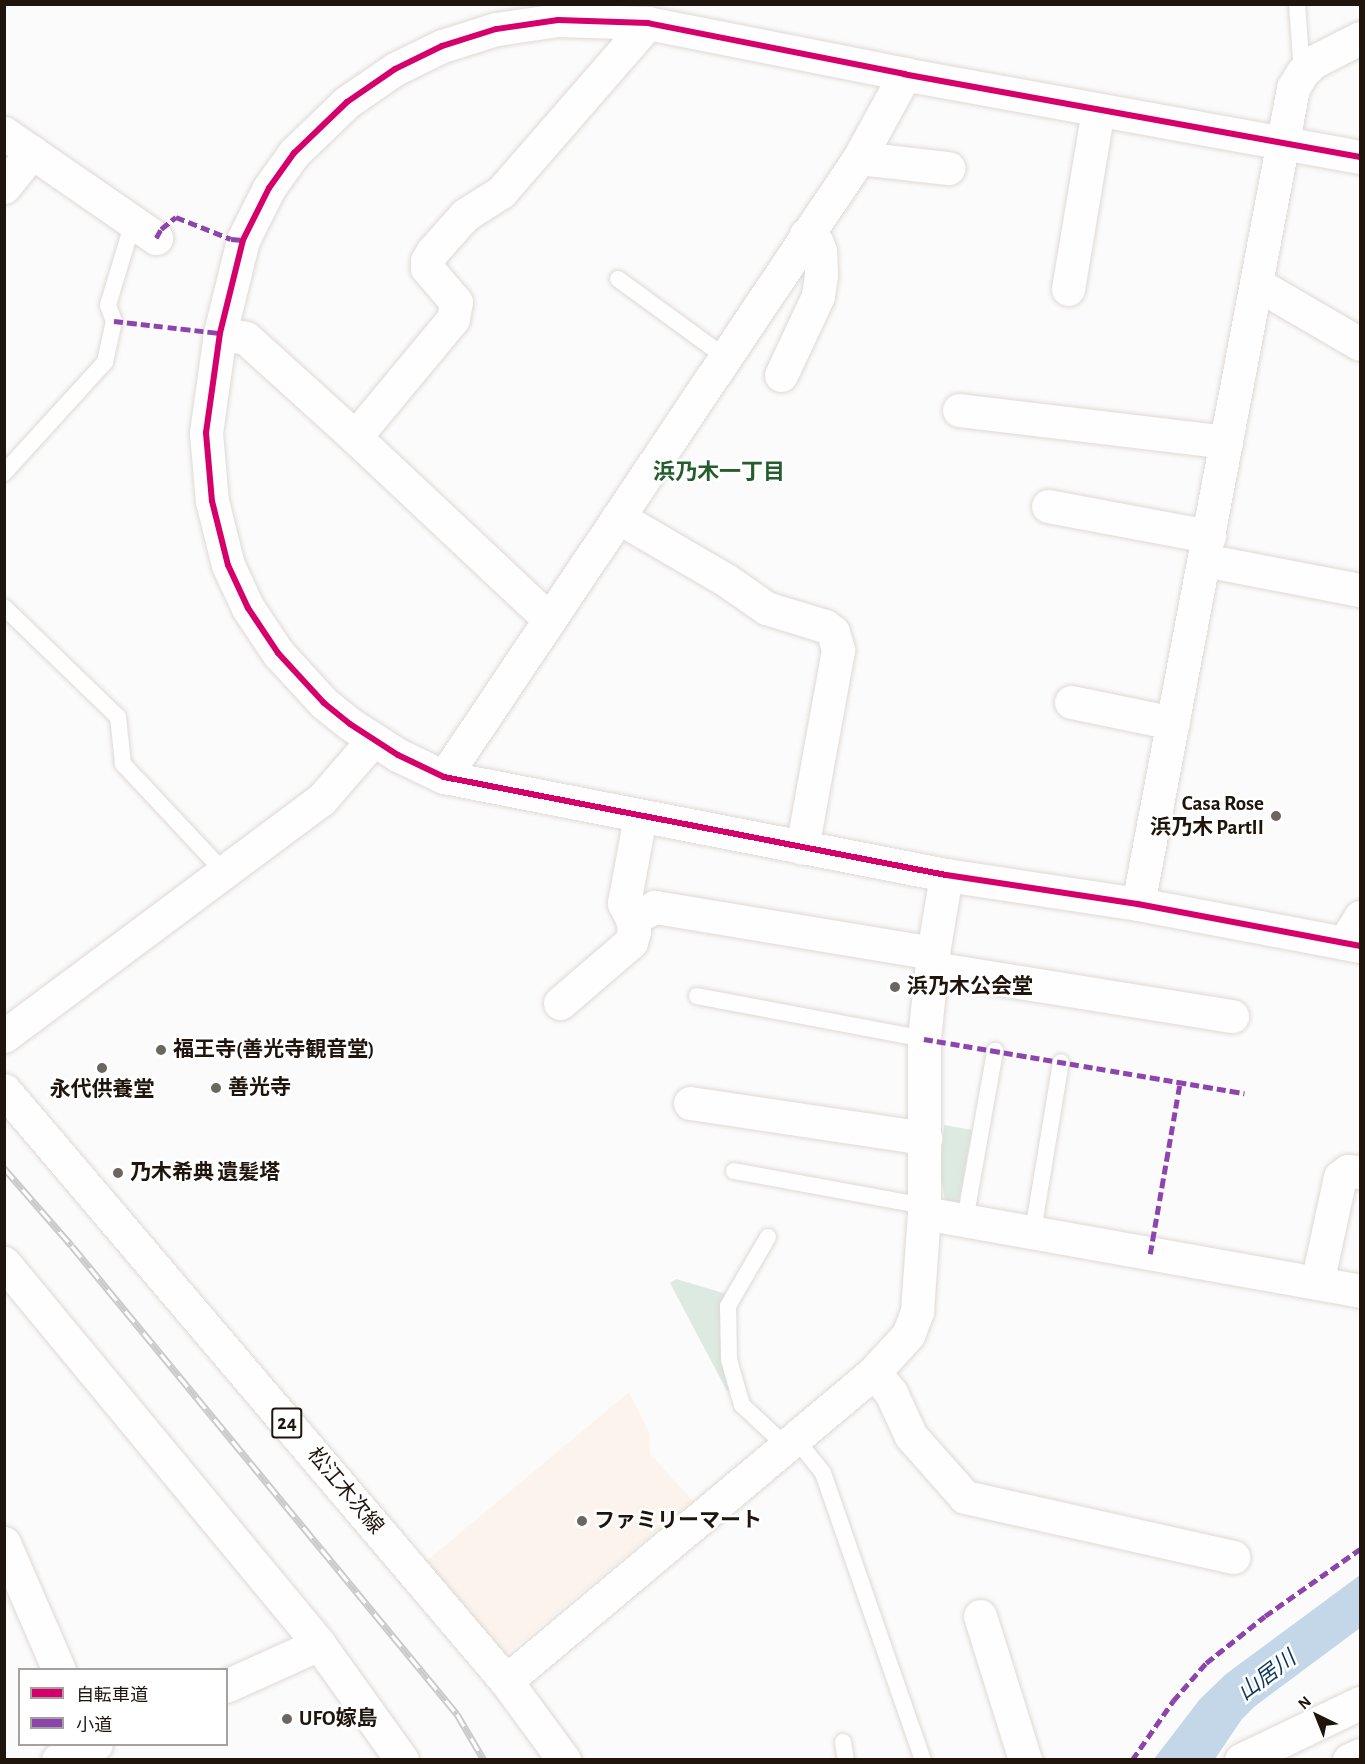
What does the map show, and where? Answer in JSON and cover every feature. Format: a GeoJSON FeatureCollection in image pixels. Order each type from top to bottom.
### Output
{"type":"FeatureCollection","features":[{"type":"Feature","properties":{"kind":"street"},"geometry":{"type":"LineString","coordinates":[[1355,935],[946,875],[444,777],[373,740],[324,703],[278,653],[248,608],[228,565],[212,501],[206,433],[220,333],[243,240],[269,188],[294,153],[346,102],[418,57],[462,38],[496,29],[558,20],[648,23],[1098,111],[1360,157]]}},
{"type":"Feature","properties":{"kind":"street"},"geometry":{"type":"LineString","coordinates":[[355,437],[453,319],[456,302],[427,268],[427,261],[432,252],[465,215],[501,192],[648,23]]}},
{"type":"Feature","properties":{"kind":"street"},"geometry":{"type":"LineString","coordinates":[[1138,904],[1293,88],[1302,73],[1327,54],[1360,38]]}},
{"type":"Feature","properties":{"kind":"street"},"geometry":{"type":"LineString","coordinates":[[444,777],[860,158],[905,74]]}},
{"type":"Feature","properties":{"kind":"street"},"geometry":{"type":"LineString","coordinates":[[1068,289],[1098,111]]}},
{"type":"Feature","properties":{"kind":"street"},"geometry":{"type":"LineString","coordinates":[[4,133],[144,230]]}},
{"type":"Feature","properties":{"kind":"street"},"geometry":{"type":"LineString","coordinates":[[4,187],[32,152]]}},
{"type":"Feature","properties":{"kind":"street"},"geometry":{"type":"LineString","coordinates":[[860,158],[948,168]]}},
{"type":"Feature","properties":{"kind":"street"},"geometry":{"type":"LineString","coordinates":[[781,375],[818,296],[821,275],[820,251],[817,243],[806,236]]}},
{"type":"Feature","properties":{"kind":"street"},"geometry":{"type":"LineString","coordinates":[[1257,284],[1360,344]]}},
{"type":"Feature","properties":{"kind":"street"},"geometry":{"type":"LineString","coordinates":[[220,333],[246,338],[550,620]]}},
{"type":"Feature","properties":{"kind":"street"},"geometry":{"type":"LineString","coordinates":[[959,410],[1226,442]]}},
{"type":"Feature","properties":{"kind":"street"},"geometry":{"type":"LineString","coordinates":[[1048,506],[1360,590]]}},
{"type":"Feature","properties":{"kind":"street"},"geometry":{"type":"LineString","coordinates":[[618,517],[726,580],[766,608],[825,626],[833,632],[838,650],[802,848]]}},
{"type":"Feature","properties":{"kind":"street"},"geometry":{"type":"LineString","coordinates":[[1071,702],[1173,723]]}},
{"type":"Feature","properties":{"kind":"street"},"geometry":{"type":"LineString","coordinates":[[4,1036],[321,800],[373,740]]}},
{"type":"Feature","properties":{"kind":"street"},"geometry":{"type":"LineString","coordinates":[[560,1003],[631,942],[632,919],[624,903],[640,817]]}},
{"type":"Feature","properties":{"kind":"street"},"geometry":{"type":"LineString","coordinates":[[506,1681],[874,1372],[908,1335],[917,1311],[924,1210],[924,1039],[946,875]]}},
{"type":"Feature","properties":{"kind":"street"},"geometry":{"type":"LineString","coordinates":[[632,919],[655,907],[1232,1016]]}},
{"type":"Feature","properties":{"kind":"street","name":"松江木次線"},"geometry":{"type":"LineString","coordinates":[[4,1090],[506,1681],[564,1760]]}},
{"type":"Feature","properties":{"kind":"street"},"geometry":{"type":"LineString","coordinates":[[690,1102],[925,1138]]}},
{"type":"Feature","properties":{"kind":"street"},"geometry":{"type":"LineString","coordinates":[[1317,1283],[1340,1176],[1348,1171],[1360,1172]]}},
{"type":"Feature","properties":{"kind":"street"},"geometry":{"type":"LineString","coordinates":[[924,1210],[965,1220],[1360,1291]]}},
{"type":"Feature","properties":{"kind":"street"},"geometry":{"type":"LineString","coordinates":[[4,1263],[319,1644],[402,1760]]}},
{"type":"Feature","properties":{"kind":"street"},"geometry":{"type":"LineString","coordinates":[[874,1372],[891,1393],[911,1436],[965,1497],[1233,1557]]}},
{"type":"Feature","properties":{"kind":"street"},"geometry":{"type":"LineString","coordinates":[[4,1542],[58,1668]]}},
{"type":"Feature","properties":{"kind":"street"},"geometry":{"type":"LineString","coordinates":[[980,1616],[1025,1760]]}},
{"type":"Feature","properties":{"kind":"street"},"geometry":{"type":"LineString","coordinates":[[228,1685],[319,1644]]}},
{"type":"Feature","properties":{"kind":"street"},"geometry":{"type":"LineString","coordinates":[[1240,1760],[1360,1703]]}},
{"type":"Feature","properties":{"kind":"street"},"geometry":{"type":"LineString","coordinates":[[58,1760],[94,1749]]}},
{"type":"Feature","properties":{"kind":"street"},"geometry":{"type":"LineString","coordinates":[[1349,1760],[1360,1755]]}},
{"type":"Feature","properties":{"kind":"lane"},"geometry":{"type":"LineString","coordinates":[[1297,4],[1302,73]]}},
{"type":"Feature","properties":{"kind":"lane"},"geometry":{"type":"LineString","coordinates":[[4,473],[105,362],[114,321],[108,305],[144,230]]}},
{"type":"Feature","properties":{"kind":"lane"},"geometry":{"type":"LineString","coordinates":[[618,279],[725,357]]}},
{"type":"Feature","properties":{"kind":"lane"},"geometry":{"type":"LineString","coordinates":[[4,607],[118,717],[123,764],[224,872]]}},
{"type":"Feature","properties":{"kind":"lane"},"geometry":{"type":"LineString","coordinates":[[697,996],[924,1039]]}},
{"type":"Feature","properties":{"kind":"lane"},"geometry":{"type":"LineString","coordinates":[[965,1220],[995,1051]]}},
{"type":"Feature","properties":{"kind":"lane"},"geometry":{"type":"LineString","coordinates":[[1032,1231],[1061,1062]]}},
{"type":"Feature","properties":{"kind":"lane"},"geometry":{"type":"LineString","coordinates":[[734,1171],[924,1210]]}},
{"type":"Feature","properties":{"kind":"lane"},"geometry":{"type":"LineString","coordinates":[[768,1237],[728,1306],[729,1360],[742,1405],[791,1442],[823,1473],[923,1760]]}},
{"type":"Feature","properties":{"kind":"lane"},"geometry":{"type":"LineString","coordinates":[[843,1742],[846,1760]]}},
{"type":"Feature","properties":{"kind":"shaded area"},"geometry":{"type":"Polygon","coordinates":[[[944,1125],[972,1130],[958,1208],[946,1207],[940,1171],[944,1125]]]}},
{"type":"Feature","properties":{"kind":"shaded area"},"geometry":{"type":"Polygon","coordinates":[[[676,1279],[727,1294],[730,1391],[727,1391],[670,1283],[676,1279]]]}},
{"type":"Feature","properties":{"kind":"shaded area"},"geometry":{"type":"Polygon","coordinates":[[[629,1392],[649,1433],[650,1454],[693,1501],[504,1656],[424,1563],[629,1392]]]}},
{"type":"Feature","properties":{"kind":"water","name":"山居川"},"geometry":{"type":"Polygon","coordinates":[[[1360,1575],[1360,1628],[1254,1707],[1242,1719],[1215,1759],[1154,1759],[1200,1699],[1226,1674],[1360,1575]]]}},
{"type":"Feature","properties":{"kind":"railway"},"geometry":{"type":"LineString","coordinates":[[4,1168],[72,1246],[457,1714],[484,1760]]}},
{"type":"Feature","properties":{"kind":"marked path"},"geometry":{"type":"LineString","coordinates":[[156,238],[161,229],[176,217],[231,239],[243,240]]}},
{"type":"Feature","properties":{"kind":"marked path"},"geometry":{"type":"LineString","coordinates":[[114,321],[220,333]]}},
{"type":"Feature","properties":{"kind":"marked path"},"geometry":{"type":"LineString","coordinates":[[924,1039],[1244,1093]]}},
{"type":"Feature","properties":{"kind":"marked path"},"geometry":{"type":"LineString","coordinates":[[1150,1254],[1180,1082]]}},
{"type":"Feature","properties":{"kind":"marked path"},"geometry":{"type":"LineString","coordinates":[[1132,1760],[1173,1701],[1206,1663],[1265,1616],[1360,1549]]}},
{"type":"Feature","properties":{"kind":"cycle path"},"geometry":{"type":"LineString","coordinates":[[1360,157],[905,74],[648,23],[558,20],[496,29],[442,46],[395,69],[347,102],[294,153],[269,188],[243,240],[220,333],[206,433],[212,501],[228,565],[248,608],[278,653],[324,703],[350,724],[398,755],[444,777],[946,875],[1138,904],[1360,946]]}},
{"type":"Feature","properties":{"kind":"place","name":"Casa Rose 浜乃木 PartII"},"geometry":{"type":"Point","coordinates":[1276,816]}},
{"type":"Feature","properties":{"kind":"place","name":"浜乃木公会堂"},"geometry":{"type":"Point","coordinates":[895,987]}},
{"type":"Feature","properties":{"kind":"place","name":"福王寺(善光寺観音堂)"},"geometry":{"type":"Point","coordinates":[161,1050]}},
{"type":"Feature","properties":{"kind":"place","name":"永代供養堂"},"geometry":{"type":"Point","coordinates":[102,1068]}},
{"type":"Feature","properties":{"kind":"place","name":"善光寺"},"geometry":{"type":"Point","coordinates":[216,1088]}},
{"type":"Feature","properties":{"kind":"place","name":"乃木希典 遺髪塔"},"geometry":{"type":"Point","coordinates":[118,1173]}},
{"type":"Feature","properties":{"kind":"place","name":"ファミリーマート"},"geometry":{"type":"Point","coordinates":[582,1521]}},
{"type":"Feature","properties":{"kind":"place","name":"UFO嫁島"},"geometry":{"type":"Point","coordinates":[287,1719]}},
{"type":"Feature","properties":{"kind":"district","name":"浜乃木一丁目"},"geometry":{"type":"Point","coordinates":[719,473]}}]}
